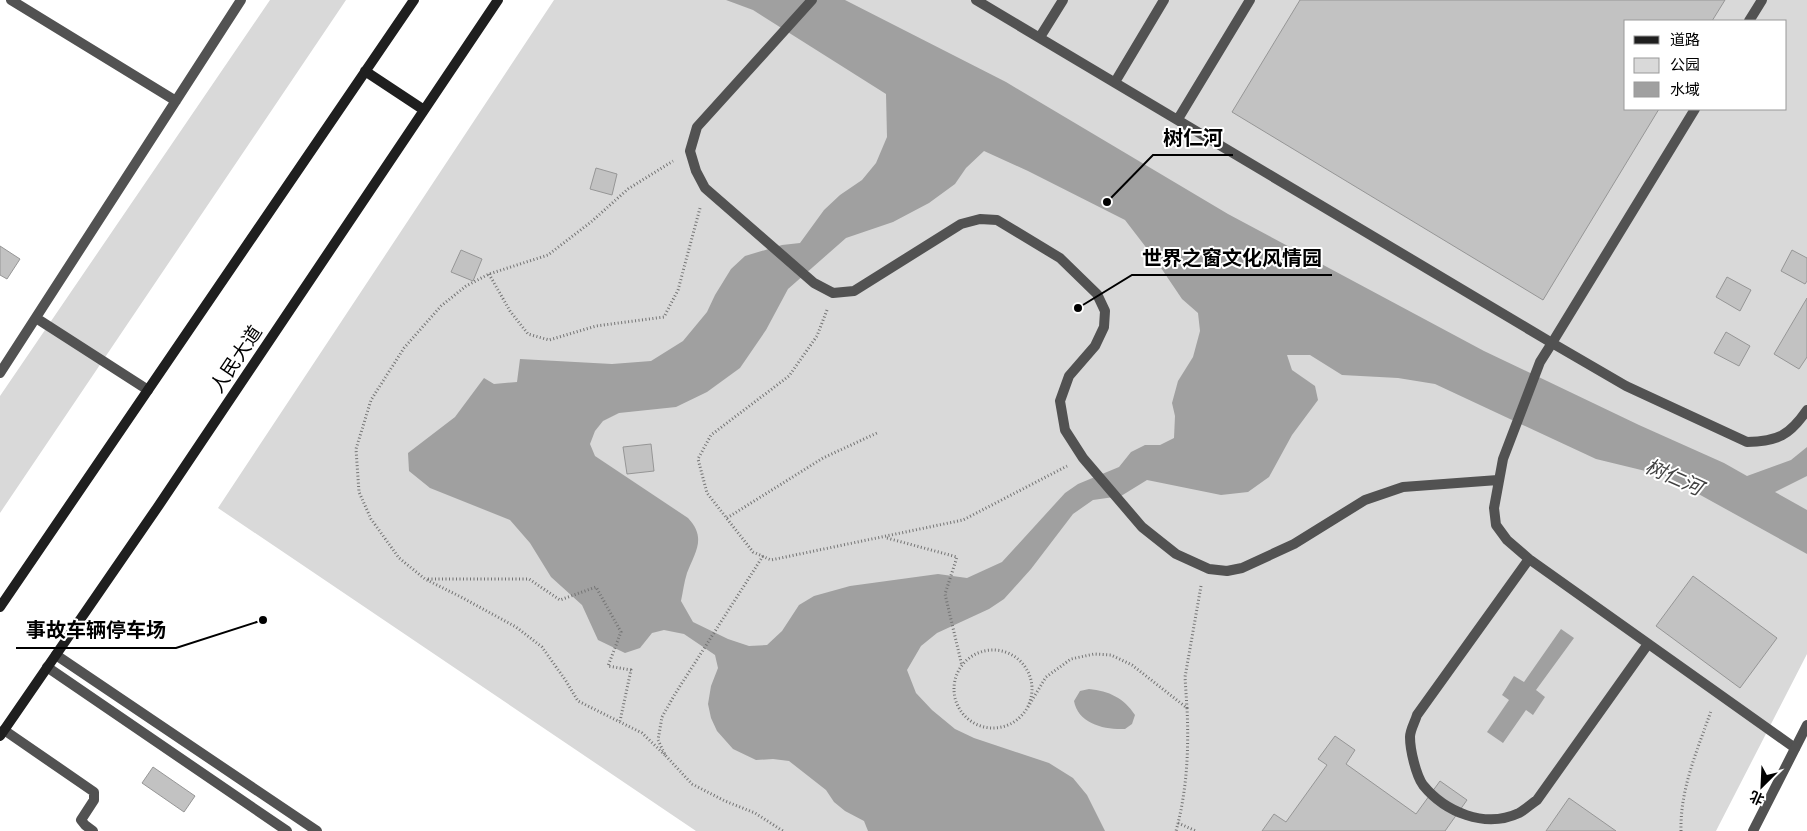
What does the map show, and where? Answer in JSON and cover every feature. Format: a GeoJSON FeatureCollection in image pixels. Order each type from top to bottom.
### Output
{"type":"FeatureCollection","features":[{"type":"Feature","properties":{"kind":"main road"},"geometry":{"type":"LineString","coordinates":[[0,607],[414,0]]}},
{"type":"Feature","properties":{"kind":"main road","name":"人民大道"},"geometry":{"type":"LineString","coordinates":[[2,733],[163,500],[498,0]]}},
{"type":"Feature","properties":{"kind":"main road"},"geometry":{"type":"LineString","coordinates":[[365,72],[424,110]]}},
{"type":"Feature","properties":{"kind":"street"},"geometry":{"type":"LineString","coordinates":[[11,0],[176,101]]}},
{"type":"Feature","properties":{"kind":"street"},"geometry":{"type":"LineString","coordinates":[[0,372],[241,0]]}},
{"type":"Feature","properties":{"kind":"street"},"geometry":{"type":"LineString","coordinates":[[812,0],[697,127],[690,151],[696,170],[705,188],[814,283],[833,293],[854,291],[961,224],[980,219],[997,220],[1060,258],[1097,294],[1105,311],[1104,327],[1095,346],[1068,376],[1060,400],[1065,430],[1083,458],[1142,527],[1176,554],[1209,569],[1227,571],[1242,568],[1294,544],[1365,500],[1403,487],[1498,480]]}},
{"type":"Feature","properties":{"kind":"street"},"geometry":{"type":"LineString","coordinates":[[976,0],[1626,386],[1747,442],[1764,442],[1783,436],[1798,423],[1807,410]]}},
{"type":"Feature","properties":{"kind":"street"},"geometry":{"type":"LineString","coordinates":[[1040,37],[1063,0]]}},
{"type":"Feature","properties":{"kind":"street"},"geometry":{"type":"LineString","coordinates":[[1115,82],[1164,0]]}},
{"type":"Feature","properties":{"kind":"street"},"geometry":{"type":"LineString","coordinates":[[1178,119],[1250,0]]}},
{"type":"Feature","properties":{"kind":"street"},"geometry":{"type":"LineString","coordinates":[[1749,20],[1762,0]]}},
{"type":"Feature","properties":{"kind":"street"},"geometry":{"type":"LineString","coordinates":[[1694,110],[1540,362],[1503,459],[1494,508],[1496,525],[1507,540],[1530,559],[1795,748]]}},
{"type":"Feature","properties":{"kind":"street"},"geometry":{"type":"LineString","coordinates":[[36,318],[148,390]]}},
{"type":"Feature","properties":{"kind":"street"},"geometry":{"type":"LineString","coordinates":[[1530,559],[1417,716],[1412,729],[1410,735],[1412,755],[1422,784],[1443,804],[1474,818],[1499,819],[1519,813],[1537,800],[1648,644]]}},
{"type":"Feature","properties":{"kind":"street"},"geometry":{"type":"LineString","coordinates":[[56,655],[317,831]]}},
{"type":"Feature","properties":{"kind":"street"},"geometry":{"type":"LineString","coordinates":[[47,667],[287,831]]}},
{"type":"Feature","properties":{"kind":"street"},"geometry":{"type":"LineString","coordinates":[[1753,831],[1807,725]]}},
{"type":"Feature","properties":{"kind":"street"},"geometry":{"type":"LineString","coordinates":[[2,733],[94,792],[94,800],[81,820],[84,825],[93,831]]}},
{"type":"Feature","properties":{"kind":"path"},"geometry":{"type":"LineString","coordinates":[[690,151],[628,189],[591,222],[548,255],[489,274],[466,286],[441,306],[404,348],[371,400],[356,449],[359,492],[371,519],[400,558],[425,579],[516,627],[542,647],[566,680],[578,701],[642,733],[692,784],[724,801],[755,813],[783,831]]}},
{"type":"Feature","properties":{"kind":"path"},"geometry":{"type":"LineString","coordinates":[[489,274],[510,311],[528,334],[549,340],[596,326],[664,317],[678,290],[705,188]]}},
{"type":"Feature","properties":{"kind":"path"},"geometry":{"type":"LineString","coordinates":[[833,293],[817,336],[789,376],[712,435],[698,459],[707,493],[753,552],[771,560],[963,520],[1083,458]]}},
{"type":"Feature","properties":{"kind":"path"},"geometry":{"type":"LineString","coordinates":[[727,518],[823,458],[877,433]]}},
{"type":"Feature","properties":{"kind":"path"},"geometry":{"type":"LineString","coordinates":[[886,537],[957,557],[945,594],[962,666]]}},
{"type":"Feature","properties":{"kind":"path"},"geometry":{"type":"LineString","coordinates":[[664,755],[658,740],[662,717],[763,556]]}},
{"type":"Feature","properties":{"kind":"path"},"geometry":{"type":"LineString","coordinates":[[1176,831],[1182,806],[1189,740],[1185,677],[1199,599],[1202,566]]}},
{"type":"Feature","properties":{"kind":"path"},"geometry":{"type":"LineString","coordinates":[[425,579],[529,579],[560,600],[596,588],[621,632],[608,666],[631,670],[620,721]]}},
{"type":"Feature","properties":{"kind":"path"},"geometry":{"type":"LineString","coordinates":[[1028,707],[1032,695],[1032,682],[1027,671],[1019,661],[1008,654],[996,651],[983,652],[972,657],[962,666],[956,677],[954,690],[956,702],[963,714],[972,722],[985,727],[1010,724],[1020,717],[1028,707],[1046,677],[1071,659],[1094,654],[1111,655],[1132,665],[1187,708]]}},
{"type":"Feature","properties":{"kind":"path"},"geometry":{"type":"LineString","coordinates":[[1681,831],[1680,816],[1686,783],[1717,693]]}},
{"type":"Feature","properties":{"kind":"path"},"geometry":{"type":"LineString","coordinates":[[1178,823],[1196,831]]}},
{"type":"Feature","properties":{"kind":"green space"},"geometry":{"type":"Polygon","coordinates":[[[270,0],[346,0],[0,513],[0,396],[270,0]]]}},
{"type":"Feature","properties":{"kind":"green space"},"geometry":{"type":"Polygon","coordinates":[[[554,0],[1807,0],[1807,654],[1716,831],[696,831],[218,508],[554,0]]]}},
{"type":"Feature","properties":{"kind":"water"},"geometry":{"type":"Polygon","coordinates":[[[726,0],[845,0],[1006,82],[1228,214],[1484,351],[1639,425],[1724,463],[1747,476],[1791,460],[1807,447],[1807,476],[1775,492],[1807,510],[1807,554],[1666,476],[1596,459],[1435,384],[1398,378],[1342,375],[1310,355],[1287,355],[1292,370],[1315,386],[1318,400],[1292,435],[1269,477],[1248,492],[1221,495],[1147,480],[1121,496],[1093,500],[1073,514],[1031,569],[1004,599],[989,609],[937,633],[921,646],[907,670],[916,693],[932,710],[955,729],[974,738],[1049,763],[1073,778],[1087,795],[1105,831],[868,831],[864,821],[845,811],[834,802],[826,790],[789,761],[773,759],[756,760],[733,749],[717,731],[711,718],[708,704],[711,686],[718,668],[715,655],[684,634],[664,630],[652,633],[640,648],[625,653],[598,640],[582,605],[551,577],[530,543],[510,520],[430,488],[409,471],[408,453],[455,417],[484,378],[494,384],[517,382],[520,359],[612,364],[651,361],[683,341],[707,312],[731,269],[745,256],[782,245],[800,243],[824,210],[840,195],[862,180],[876,163],[887,137],[886,94],[753,10],[726,0]],[[984,151],[966,168],[955,184],[929,203],[893,222],[846,238],[788,289],[766,330],[740,368],[707,392],[676,407],[619,413],[603,421],[595,431],[590,444],[595,456],[688,518],[694,525],[697,532],[698,545],[686,576],[681,601],[693,622],[728,639],[749,646],[767,645],[782,631],[799,605],[814,596],[850,586],[938,574],[967,578],[1002,562],[1065,493],[1078,484],[1119,467],[1131,452],[1145,445],[1160,445],[1174,438],[1175,416],[1172,403],[1178,381],[1193,357],[1200,331],[1198,313],[1182,299],[1155,259],[1125,220],[984,151]]]}},
{"type":"Feature","properties":{"kind":"water"},"geometry":{"type":"Polygon","coordinates":[[[1561,629],[1574,638],[1536,690],[1545,697],[1533,715],[1526,710],[1503,743],[1487,732],[1509,700],[1502,695],[1514,676],[1524,682],[1561,629]]]}},
{"type":"Feature","properties":{"kind":"water"},"geometry":{"type":"Polygon","coordinates":[[[1089,689],[1115,696],[1126,704],[1135,715],[1132,724],[1125,729],[1117,729],[1101,727],[1087,720],[1081,715],[1074,701],[1080,691],[1089,689]]]}},
{"type":"Feature","properties":{"kind":"building"},"geometry":{"type":"Polygon","coordinates":[[[1300,0],[1725,0],[1713,20],[1624,20],[1624,110],[1658,110],[1543,300],[1232,112],[1300,0]]]}},
{"type":"Feature","properties":{"kind":"building"},"geometry":{"type":"Polygon","coordinates":[[[596,168],[617,174],[612,195],[590,189],[596,168]]]}},
{"type":"Feature","properties":{"kind":"building"},"geometry":{"type":"Polygon","coordinates":[[[0,246],[20,259],[7,279],[0,275],[0,246]]]}},
{"type":"Feature","properties":{"kind":"building"},"geometry":{"type":"Polygon","coordinates":[[[461,250],[482,259],[473,281],[451,272],[461,250]]]}},
{"type":"Feature","properties":{"kind":"building"},"geometry":{"type":"Polygon","coordinates":[[[1792,250],[1807,258],[1807,281],[1805,284],[1781,271],[1792,250]]]}},
{"type":"Feature","properties":{"kind":"building"},"geometry":{"type":"Polygon","coordinates":[[[1727,277],[1751,290],[1740,311],[1716,297],[1727,277]]]}},
{"type":"Feature","properties":{"kind":"building"},"geometry":{"type":"Polygon","coordinates":[[[1807,298],[1807,357],[1799,369],[1774,354],[1807,298]]]}},
{"type":"Feature","properties":{"kind":"building"},"geometry":{"type":"Polygon","coordinates":[[[1726,332],[1750,346],[1739,366],[1714,353],[1726,332]]]}},
{"type":"Feature","properties":{"kind":"building"},"geometry":{"type":"Polygon","coordinates":[[[651,444],[654,471],[627,474],[623,447],[651,444]]]}},
{"type":"Feature","properties":{"kind":"building"},"geometry":{"type":"Polygon","coordinates":[[[1693,576],[1777,638],[1740,688],[1656,626],[1693,576]]]}},
{"type":"Feature","properties":{"kind":"building"},"geometry":{"type":"Polygon","coordinates":[[[1335,736],[1355,750],[1346,764],[1416,814],[1440,781],[1467,800],[1445,831],[1262,831],[1274,814],[1286,822],[1327,765],[1318,759],[1335,736]]]}},
{"type":"Feature","properties":{"kind":"building"},"geometry":{"type":"Polygon","coordinates":[[[153,767],[195,796],[184,812],[142,783],[153,767]]]}},
{"type":"Feature","properties":{"kind":"building"},"geometry":{"type":"Polygon","coordinates":[[[1569,798],[1616,831],[1546,831],[1569,798]]]}},
{"type":"Feature","properties":{"kind":"place","name":"树仁河"},"geometry":{"type":"Point","coordinates":[1107,202]}},
{"type":"Feature","properties":{"kind":"place","name":"世界之窗文化风情园"},"geometry":{"type":"Point","coordinates":[1078,308]}},
{"type":"Feature","properties":{"kind":"place","name":"事故车辆停车场"},"geometry":{"type":"Point","coordinates":[263,620]}}]}
